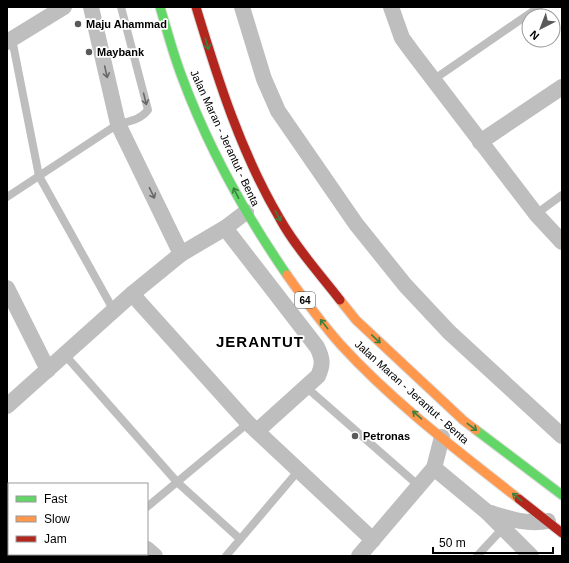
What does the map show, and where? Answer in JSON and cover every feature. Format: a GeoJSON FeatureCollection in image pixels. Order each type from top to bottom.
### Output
{"type":"FeatureCollection","features":[{"type":"Feature","properties":{"kind":"main road","name":"Jalan Maran - Jerantut - Benta"},"geometry":{"type":"LineString","coordinates":[[160,7],[185,84],[246,212],[288,278],[341,345],[381,384],[442,437],[562,533]]}},
{"type":"Feature","properties":{"kind":"main road","name":"Jalan Maran - Jerantut - Benta"},"geometry":{"type":"LineString","coordinates":[[196,7],[216,74],[242,145],[280,220],[302,251],[356,320],[463,420],[562,496]]}},
{"type":"Feature","properties":{"kind":"main road"},"geometry":{"type":"LineString","coordinates":[[538,477],[559,480]]}},
{"type":"Feature","properties":{"kind":"street"},"geometry":{"type":"LineString","coordinates":[[10,41],[64,7]]}},
{"type":"Feature","properties":{"kind":"street"},"geometry":{"type":"LineString","coordinates":[[91,7],[118,124],[181,254]]}},
{"type":"Feature","properties":{"kind":"street"},"geometry":{"type":"LineString","coordinates":[[242,7],[264,79],[278,111],[356,224],[405,285],[449,332],[562,436]]}},
{"type":"Feature","properties":{"kind":"street"},"geometry":{"type":"LineString","coordinates":[[391,7],[402,38],[536,214],[562,242]]}},
{"type":"Feature","properties":{"kind":"street"},"geometry":{"type":"LineString","coordinates":[[480,142],[562,87]]}},
{"type":"Feature","properties":{"kind":"street"},"geometry":{"type":"LineString","coordinates":[[7,406],[132,294],[181,254],[225,228],[246,212]]}},
{"type":"Feature","properties":{"kind":"street"},"geometry":{"type":"LineString","coordinates":[[225,228],[317,347],[322,357],[323,366],[318,376],[306,387],[253,427]]}},
{"type":"Feature","properties":{"kind":"street"},"geometry":{"type":"LineString","coordinates":[[7,288],[48,370]]}},
{"type":"Feature","properties":{"kind":"street"},"geometry":{"type":"LineString","coordinates":[[132,294],[253,427],[373,540]]}},
{"type":"Feature","properties":{"kind":"street"},"geometry":{"type":"LineString","coordinates":[[359,556],[434,468],[442,437]]}},
{"type":"Feature","properties":{"kind":"street"},"geometry":{"type":"LineString","coordinates":[[434,468],[504,527],[531,556]]}},
{"type":"Feature","properties":{"kind":"street"},"geometry":{"type":"LineString","coordinates":[[487,512],[519,522],[537,524],[548,522]]}},
{"type":"Feature","properties":{"kind":"lane"},"geometry":{"type":"LineString","coordinates":[[7,197],[118,124],[135,120],[143,116],[148,110],[121,7]]}},
{"type":"Feature","properties":{"kind":"lane"},"geometry":{"type":"LineString","coordinates":[[433,80],[539,7]]}},
{"type":"Feature","properties":{"kind":"lane"},"geometry":{"type":"LineString","coordinates":[[10,41],[39,176],[114,311]]}},
{"type":"Feature","properties":{"kind":"lane"},"geometry":{"type":"LineString","coordinates":[[536,214],[562,195]]}},
{"type":"Feature","properties":{"kind":"lane"},"geometry":{"type":"LineString","coordinates":[[65,355],[177,482],[240,539]]}},
{"type":"Feature","properties":{"kind":"lane"},"geometry":{"type":"LineString","coordinates":[[306,387],[419,486]]}},
{"type":"Feature","properties":{"kind":"lane"},"geometry":{"type":"LineString","coordinates":[[148,506],[177,482],[253,427]]}},
{"type":"Feature","properties":{"kind":"lane"},"geometry":{"type":"LineString","coordinates":[[226,556],[299,470]]}},
{"type":"Feature","properties":{"kind":"lane"},"geometry":{"type":"LineString","coordinates":[[477,556],[504,527]]}},
{"type":"Feature","properties":{"kind":"traffic: fast"},"geometry":{"type":"LineString","coordinates":[[160,7],[173,51],[203,129],[242,204],[271,252],[287,275]]}},
{"type":"Feature","properties":{"kind":"traffic: fast"},"geometry":{"type":"LineString","coordinates":[[476,430],[562,495]]}},
{"type":"Feature","properties":{"kind":"traffic: slow"},"geometry":{"type":"LineString","coordinates":[[287,275],[327,329],[361,366],[427,426],[519,499]]}},
{"type":"Feature","properties":{"kind":"traffic: slow"},"geometry":{"type":"LineString","coordinates":[[340,300],[356,320],[463,420],[476,430]]}},
{"type":"Feature","properties":{"kind":"traffic: jam"},"geometry":{"type":"LineString","coordinates":[[196,7],[232,116],[242,142],[266,194],[286,230],[308,261],[340,300]]}},
{"type":"Feature","properties":{"kind":"traffic: jam"},"geometry":{"type":"LineString","coordinates":[[519,499],[562,533]]}},
{"type":"Feature","properties":{"kind":"place","name":"Maju Ahammad"},"geometry":{"type":"Point","coordinates":[78,24]}},
{"type":"Feature","properties":{"kind":"place","name":"Maybank"},"geometry":{"type":"Point","coordinates":[89,52]}},
{"type":"Feature","properties":{"kind":"place","name":"Petronas"},"geometry":{"type":"Point","coordinates":[355,436]}},
{"type":"Feature","properties":{"kind":"district","name":"JERANTUT"},"geometry":{"type":"Point","coordinates":[260,342]}}]}
